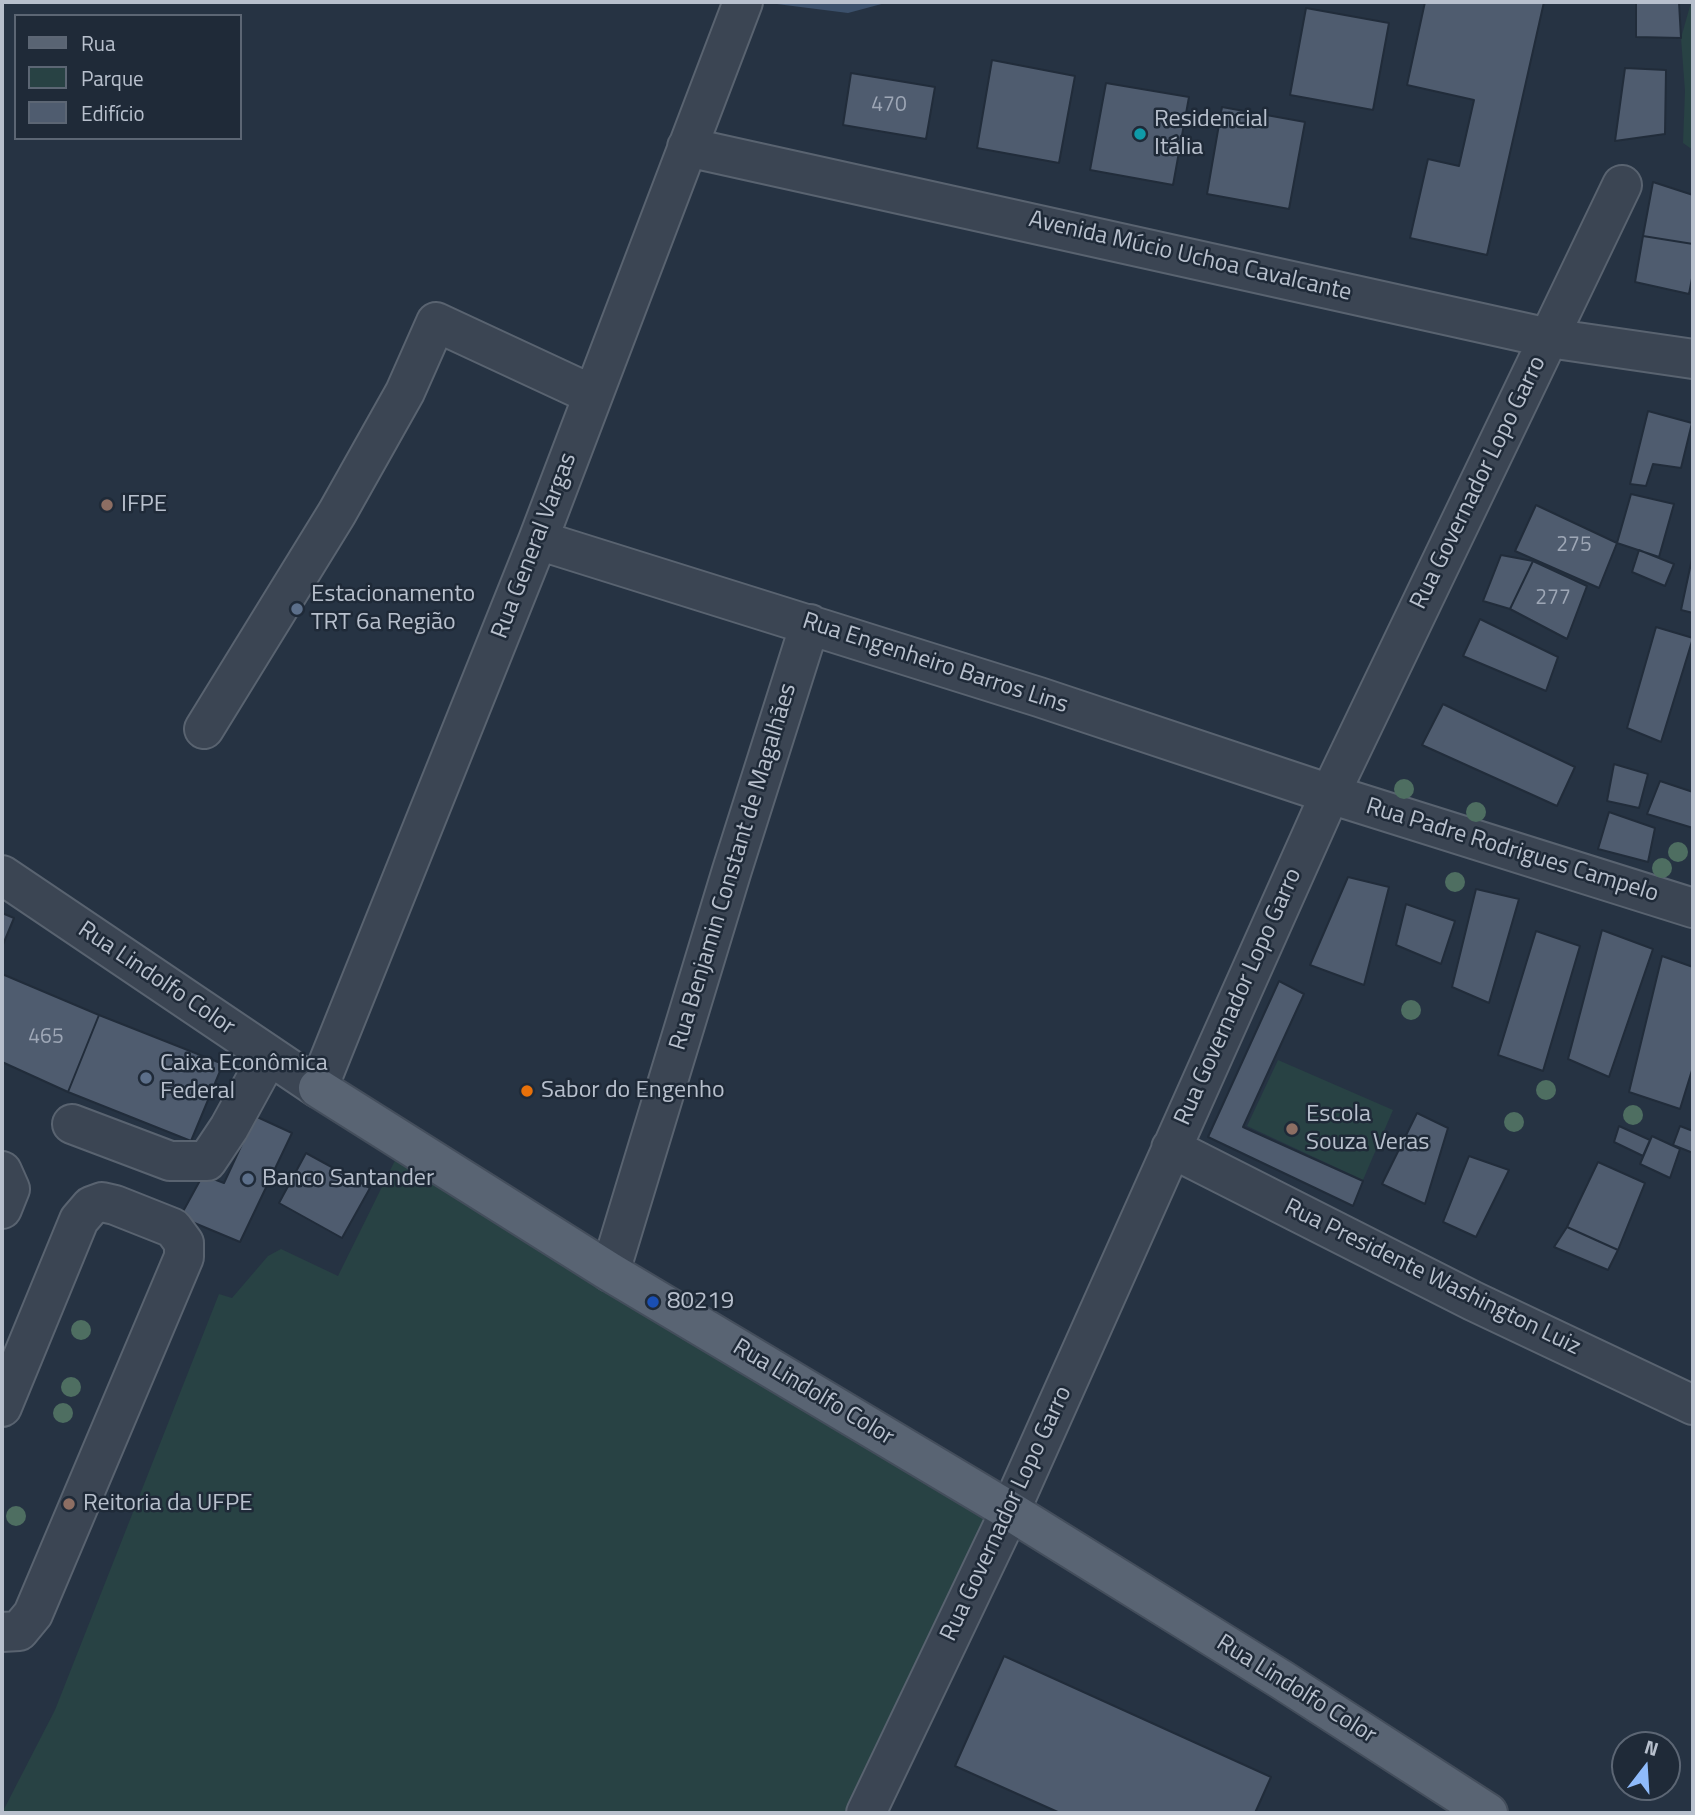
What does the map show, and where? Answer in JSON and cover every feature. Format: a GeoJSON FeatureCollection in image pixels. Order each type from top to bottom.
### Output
{"type":"FeatureCollection","features":[{"type":"Feature","properties":{"kind":"main road","name":"Rua Lindolfo Color"},"geometry":{"type":"LineString","coordinates":[[318,1088],[610,1272],[1010,1511],[1282,1680],[1488,1813]]}},
{"type":"Feature","properties":{"kind":"street","name":"Rua General Vargas"},"geometry":{"type":"LineString","coordinates":[[318,1088],[538,540],[742,5]]}},
{"type":"Feature","properties":{"kind":"street","name":"Avenida Múcio Uchoa Cavalcante"},"geometry":{"type":"LineString","coordinates":[[687,147],[1549,338],[1693,359]]}},
{"type":"Feature","properties":{"kind":"street","name":"Rua Governador Lopo Garro"},"geometry":{"type":"LineString","coordinates":[[866,1813],[1010,1511],[1330,794],[1622,185]]}},
{"type":"Feature","properties":{"kind":"street"},"geometry":{"type":"LineString","coordinates":[[204,729],[337,513],[405,392],[436,322],[593,395]]}},
{"type":"Feature","properties":{"kind":"street","name":"Rua Engenheiro Barros Lins"},"geometry":{"type":"LineString","coordinates":[[538,540],[1039,697],[1330,794]]}},
{"type":"Feature","properties":{"kind":"street","name":"Rua Benjamin Constant de Magalhães"},"geometry":{"type":"LineString","coordinates":[[610,1272],[810,624]]}},
{"type":"Feature","properties":{"kind":"street","name":"Rua Padre Rodrigues Campelo"},"geometry":{"type":"LineString","coordinates":[[1330,794],[1693,908]]}},
{"type":"Feature","properties":{"kind":"street","name":"Rua Lindolfo Color"},"geometry":{"type":"LineString","coordinates":[[2,875],[318,1088]]}},
{"type":"Feature","properties":{"kind":"street"},"geometry":{"type":"LineString","coordinates":[[72,1124],[170,1161],[207,1161],[229,1128],[269,1055]]}},
{"type":"Feature","properties":{"kind":"street","name":"Rua Presidente Washington Luiz"},"geometry":{"type":"LineString","coordinates":[[1171,1148],[1473,1301],[1693,1405]]}},
{"type":"Feature","properties":{"kind":"street"},"geometry":{"type":"LineString","coordinates":[[2,1171],[10,1189],[2,1209]]}},
{"type":"Feature","properties":{"kind":"street"},"geometry":{"type":"LineString","coordinates":[[2,1632],[19,1631],[33,1614],[184,1257],[184,1243],[173,1228],[115,1205],[102,1202],[91,1206],[79,1220],[5,1388]]}},
{"type":"Feature","properties":{"kind":"green space"},"geometry":{"type":"Polygon","coordinates":[[[1693,5],[1693,150],[1683,143],[1685,91],[1681,38],[1690,6],[1693,5]]]}},
{"type":"Feature","properties":{"kind":"green space"},"geometry":{"type":"Polygon","coordinates":[[[1278,1060],[1393,1110],[1363,1180],[1247,1126],[1278,1060]]]}},
{"type":"Feature","properties":{"kind":"green space"},"geometry":{"type":"Polygon","coordinates":[[[412,1126],[995,1498],[855,1813],[2,1813],[55,1710],[219,1294],[232,1298],[268,1256],[281,1249],[338,1276],[412,1126]]]}},
{"type":"Feature","properties":{"kind":"water"},"geometry":{"type":"Polygon","coordinates":[[[761,2],[889,2],[848,13],[761,2]]]}},
{"type":"Feature","properties":{"kind":"building"},"geometry":{"type":"Polygon","coordinates":[[[1425,2],[1544,2],[1487,255],[1410,238],[1428,159],[1459,166],[1474,100],[1407,85],[1425,2]]]}},
{"type":"Feature","properties":{"kind":"building"},"geometry":{"type":"Polygon","coordinates":[[[1636,2],[1679,2],[1681,38],[1636,37],[1636,2]]]}},
{"type":"Feature","properties":{"kind":"building"},"geometry":{"type":"Polygon","coordinates":[[[1306,8],[1389,23],[1373,110],[1290,95],[1306,8]]]}},
{"type":"Feature","properties":{"kind":"building"},"geometry":{"type":"Polygon","coordinates":[[[992,60],[1075,76],[1059,163],[977,148],[992,60]]]}},
{"type":"Feature","properties":{"kind":"building"},"geometry":{"type":"Polygon","coordinates":[[[1625,68],[1666,70],[1665,134],[1615,141],[1625,68]]]}},
{"type":"Feature","properties":{"kind":"building"},"geometry":{"type":"Polygon","coordinates":[[[851,73],[935,87],[926,139],[843,125],[851,73]]]}},
{"type":"Feature","properties":{"kind":"building","name":"Residencial Itália"},"geometry":{"type":"Polygon","coordinates":[[[1106,83],[1189,97],[1173,185],[1090,170],[1106,83]]]}},
{"type":"Feature","properties":{"kind":"building"},"geometry":{"type":"Polygon","coordinates":[[[1222,107],[1305,122],[1289,209],[1207,194],[1222,107]]]}},
{"type":"Feature","properties":{"kind":"building"},"geometry":{"type":"Polygon","coordinates":[[[1653,182],[1693,195],[1693,244],[1643,236],[1653,182]]]}},
{"type":"Feature","properties":{"kind":"building"},"geometry":{"type":"Polygon","coordinates":[[[1643,236],[1693,244],[1693,273],[1689,294],[1635,282],[1643,236]]]}},
{"type":"Feature","properties":{"kind":"building"},"geometry":{"type":"Polygon","coordinates":[[[1648,411],[1692,423],[1681,468],[1653,464],[1646,486],[1630,484],[1648,411]]]}},
{"type":"Feature","properties":{"kind":"building"},"geometry":{"type":"Polygon","coordinates":[[[1631,494],[1674,504],[1659,557],[1617,543],[1631,494]]]}},
{"type":"Feature","properties":{"kind":"building"},"geometry":{"type":"Polygon","coordinates":[[[1536,505],[1617,543],[1599,588],[1515,551],[1536,505]]]}},
{"type":"Feature","properties":{"kind":"building"},"geometry":{"type":"Polygon","coordinates":[[[1639,550],[1674,564],[1665,586],[1632,572],[1639,550]]]}},
{"type":"Feature","properties":{"kind":"building"},"geometry":{"type":"Polygon","coordinates":[[[1693,554],[1693,613],[1681,610],[1693,554]]]}},
{"type":"Feature","properties":{"kind":"building"},"geometry":{"type":"Polygon","coordinates":[[[1501,555],[1533,561],[1510,609],[1483,601],[1501,555]]]}},
{"type":"Feature","properties":{"kind":"building"},"geometry":{"type":"Polygon","coordinates":[[[1533,561],[1587,586],[1567,639],[1510,609],[1533,561]]]}},
{"type":"Feature","properties":{"kind":"building"},"geometry":{"type":"Polygon","coordinates":[[[1480,619],[1558,657],[1546,691],[1463,656],[1480,619]]]}},
{"type":"Feature","properties":{"kind":"building"},"geometry":{"type":"Polygon","coordinates":[[[1656,627],[1693,638],[1661,742],[1627,728],[1656,627]]]}},
{"type":"Feature","properties":{"kind":"building"},"geometry":{"type":"Polygon","coordinates":[[[1443,704],[1575,767],[1557,806],[1422,745],[1443,704]]]}},
{"type":"Feature","properties":{"kind":"building"},"geometry":{"type":"Polygon","coordinates":[[[1614,764],[1648,774],[1639,808],[1607,801],[1614,764]]]}},
{"type":"Feature","properties":{"kind":"building"},"geometry":{"type":"Polygon","coordinates":[[[1660,781],[1693,792],[1693,828],[1647,814],[1660,781]]]}},
{"type":"Feature","properties":{"kind":"building"},"geometry":{"type":"Polygon","coordinates":[[[1609,812],[1655,828],[1648,862],[1598,849],[1609,812]]]}},
{"type":"Feature","properties":{"kind":"building"},"geometry":{"type":"Polygon","coordinates":[[[1348,877],[1389,887],[1364,985],[1310,965],[1348,877]]]}},
{"type":"Feature","properties":{"kind":"building"},"geometry":{"type":"Polygon","coordinates":[[[1476,889],[1519,899],[1489,1003],[1452,987],[1476,889]]]}},
{"type":"Feature","properties":{"kind":"building"},"geometry":{"type":"Polygon","coordinates":[[[1406,904],[1455,921],[1441,964],[1396,945],[1406,904]]]}},
{"type":"Feature","properties":{"kind":"building"},"geometry":{"type":"Polygon","coordinates":[[[2,913],[14,918],[2,947],[2,913]]]}},
{"type":"Feature","properties":{"kind":"building"},"geometry":{"type":"Polygon","coordinates":[[[1602,930],[1653,949],[1609,1077],[1568,1059],[1602,930]]]}},
{"type":"Feature","properties":{"kind":"building"},"geometry":{"type":"Polygon","coordinates":[[[1536,931],[1580,946],[1543,1071],[1498,1055],[1536,931]]]}},
{"type":"Feature","properties":{"kind":"building"},"geometry":{"type":"Polygon","coordinates":[[[1662,956],[1693,967],[1693,1067],[1680,1109],[1629,1092],[1662,956]]]}},
{"type":"Feature","properties":{"kind":"building"},"geometry":{"type":"Polygon","coordinates":[[[2,974],[99,1015],[68,1092],[2,1062],[2,974]]]}},
{"type":"Feature","properties":{"kind":"building"},"geometry":{"type":"Polygon","coordinates":[[[1279,981],[1304,994],[1243,1127],[1363,1181],[1353,1206],[1208,1137],[1279,981]]]}},
{"type":"Feature","properties":{"kind":"building","name":"Caixa Econômica Federal"},"geometry":{"type":"Polygon","coordinates":[[[99,1015],[223,1064],[191,1141],[68,1092],[99,1015]]]}},
{"type":"Feature","properties":{"kind":"building"},"geometry":{"type":"Polygon","coordinates":[[[1417,1113],[1448,1128],[1425,1204],[1382,1184],[1417,1113]]]}},
{"type":"Feature","properties":{"kind":"building","name":"Banco Santander"},"geometry":{"type":"Polygon","coordinates":[[[255,1116],[292,1133],[240,1242],[180,1217],[203,1175],[224,1183],[255,1116]]]}},
{"type":"Feature","properties":{"kind":"building"},"geometry":{"type":"Polygon","coordinates":[[[1619,1126],[1650,1140],[1643,1156],[1614,1142],[1619,1126]]]}},
{"type":"Feature","properties":{"kind":"building"},"geometry":{"type":"Polygon","coordinates":[[[1680,1126],[1693,1131],[1693,1153],[1673,1145],[1680,1126]]]}},
{"type":"Feature","properties":{"kind":"building"},"geometry":{"type":"Polygon","coordinates":[[[1652,1136],[1680,1149],[1670,1178],[1640,1164],[1652,1136]]]}},
{"type":"Feature","properties":{"kind":"building"},"geometry":{"type":"Polygon","coordinates":[[[306,1153],[370,1188],[342,1238],[279,1203],[306,1153]]]}},
{"type":"Feature","properties":{"kind":"building"},"geometry":{"type":"Polygon","coordinates":[[[1469,1156],[1509,1170],[1476,1237],[1443,1222],[1469,1156]]]}},
{"type":"Feature","properties":{"kind":"building"},"geometry":{"type":"Polygon","coordinates":[[[1598,1162],[1645,1183],[1618,1250],[1567,1227],[1598,1162]]]}},
{"type":"Feature","properties":{"kind":"building"},"geometry":{"type":"Polygon","coordinates":[[[1567,1227],[1618,1250],[1608,1270],[1554,1247],[1567,1227]]]}},
{"type":"Feature","properties":{"kind":"building"},"geometry":{"type":"Polygon","coordinates":[[[1004,1656],[1271,1777],[1255,1813],[1060,1813],[955,1766],[1004,1656]]]}},
{"type":"Feature","properties":{"kind":"place","name":"Residencial Itália"},"geometry":{"type":"Point","coordinates":[1140,134]}},
{"type":"Feature","properties":{"kind":"place","name":"IFPE"},"geometry":{"type":"Point","coordinates":[107,505]}},
{"type":"Feature","properties":{"kind":"place","name":"Estacionamento TRT 6a Região"},"geometry":{"type":"Point","coordinates":[297,609]}},
{"type":"Feature","properties":{"kind":"place","name":"Caixa Econômica Federal"},"geometry":{"type":"Point","coordinates":[146,1078]}},
{"type":"Feature","properties":{"kind":"place","name":"Sabor do Engenho"},"geometry":{"type":"Point","coordinates":[527,1091]}},
{"type":"Feature","properties":{"kind":"place","name":"Escola Souza Veras"},"geometry":{"type":"Point","coordinates":[1292,1129]}},
{"type":"Feature","properties":{"kind":"place","name":"Banco Santander"},"geometry":{"type":"Point","coordinates":[248,1179]}},
{"type":"Feature","properties":{"kind":"place","name":"80219"},"geometry":{"type":"Point","coordinates":[653,1302]}},
{"type":"Feature","properties":{"kind":"place","name":"Reitoria da UFPE"},"geometry":{"type":"Point","coordinates":[69,1504]}}]}
